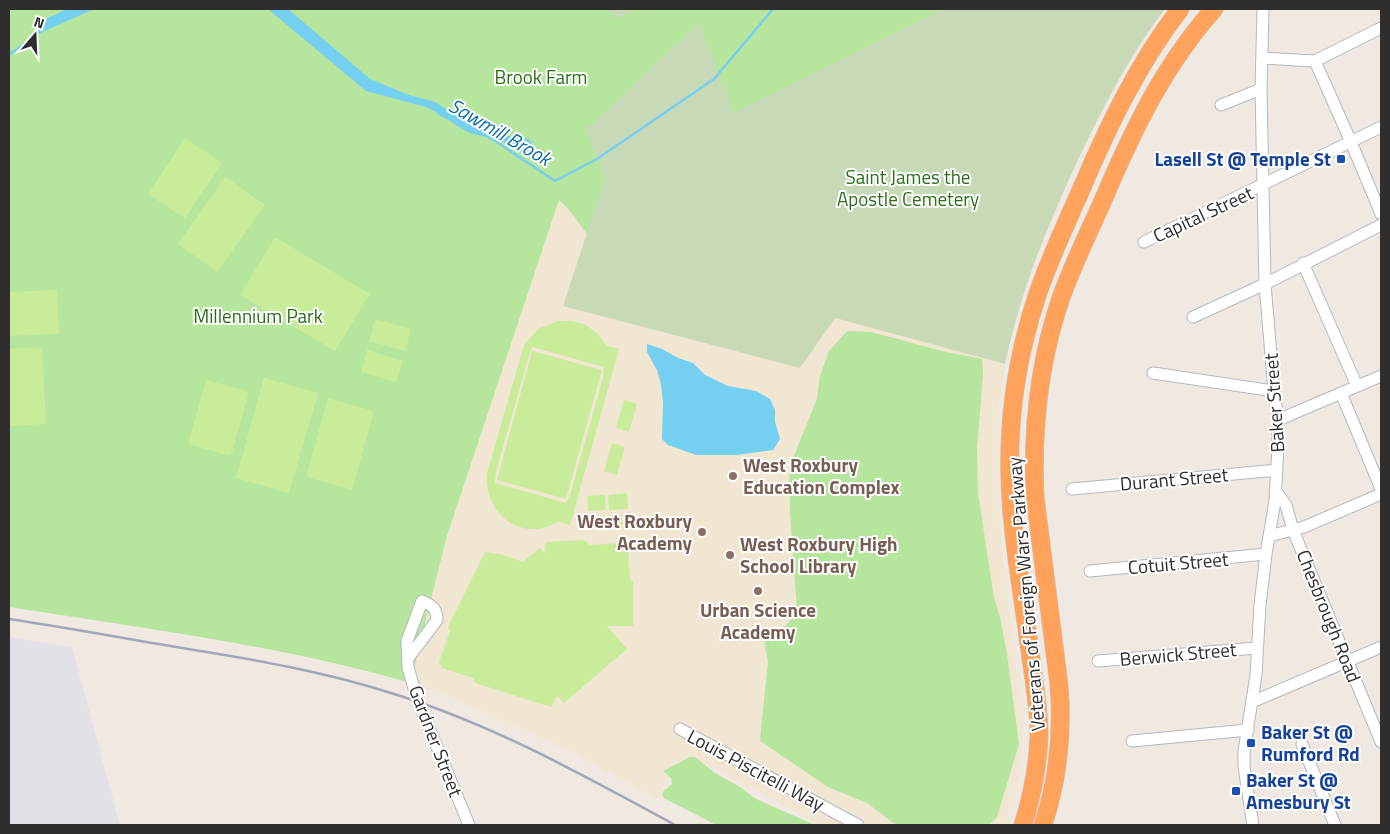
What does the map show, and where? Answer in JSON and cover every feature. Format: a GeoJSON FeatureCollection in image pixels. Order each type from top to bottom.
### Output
{"type":"FeatureCollection","features":[{"type":"Feature","properties":{"kind":"highway","name":"Veterans of Foreign Wars Parkway"},"geometry":{"type":"LineString","coordinates":[[1023,824],[1036,770],[1038,727],[1035,684],[1010,496],[1010,437],[1016,380],[1033,308],[1050,260],[1112,119],[1140,67],[1180,9]]}},
{"type":"Feature","properties":{"kind":"highway","name":"Veterans of Foreign Wars Parkway"},"geometry":{"type":"LineString","coordinates":[[1043,825],[1056,772],[1060,744],[1061,715],[1059,685],[1035,497],[1035,432],[1043,366],[1058,309],[1079,255],[1138,122],[1158,84],[1178,54],[1214,9]]}},
{"type":"Feature","properties":{"kind":"highway"},"geometry":{"type":"LineString","coordinates":[[1019,569],[1043,566]]}},
{"type":"Feature","properties":{"kind":"street","name":"Baker Street"},"geometry":{"type":"LineString","coordinates":[[1253,825],[1244,767],[1256,675],[1266,554],[1276,490],[1278,420],[1265,284],[1261,89],[1263,9]]}},
{"type":"Feature","properties":{"kind":"street"},"geometry":{"type":"LineString","coordinates":[[1262,58],[1315,61],[1381,28]]}},
{"type":"Feature","properties":{"kind":"street"},"geometry":{"type":"LineString","coordinates":[[1315,61],[1352,142],[1381,214]]}},
{"type":"Feature","properties":{"kind":"street"},"geometry":{"type":"LineString","coordinates":[[1221,105],[1261,89]]}},
{"type":"Feature","properties":{"kind":"street","name":"Capital Street"},"geometry":{"type":"LineString","coordinates":[[1144,242],[1263,186],[1381,127]]}},
{"type":"Feature","properties":{"kind":"street"},"geometry":{"type":"LineString","coordinates":[[1193,316],[1265,284],[1381,225]]}},
{"type":"Feature","properties":{"kind":"street"},"geometry":{"type":"LineString","coordinates":[[1303,263],[1357,386]]}},
{"type":"Feature","properties":{"kind":"street"},"geometry":{"type":"LineString","coordinates":[[1153,373],[1274,392]]}},
{"type":"Feature","properties":{"kind":"street"},"geometry":{"type":"LineString","coordinates":[[1278,420],[1381,376]]}},
{"type":"Feature","properties":{"kind":"street"},"geometry":{"type":"LineString","coordinates":[[1341,393],[1381,489]]}},
{"type":"Feature","properties":{"kind":"street","name":"Durant Street"},"geometry":{"type":"LineString","coordinates":[[1072,489],[1277,470]]}},
{"type":"Feature","properties":{"kind":"street","name":"Chesbrough Road"},"geometry":{"type":"LineString","coordinates":[[1276,490],[1286,505],[1294,530],[1381,742]]}},
{"type":"Feature","properties":{"kind":"street"},"geometry":{"type":"LineString","coordinates":[[1269,536],[1294,530],[1381,494]]}},
{"type":"Feature","properties":{"kind":"street","name":"Cotuit Street"},"geometry":{"type":"LineString","coordinates":[[1090,571],[1266,554]]}},
{"type":"Feature","properties":{"kind":"street"},"geometry":{"type":"LineString","coordinates":[[1252,702],[1381,647]]}},
{"type":"Feature","properties":{"kind":"street","name":"Berwick Street"},"geometry":{"type":"LineString","coordinates":[[1098,661],[1257,648]]}},
{"type":"Feature","properties":{"kind":"street","name":"Gardner Street"},"geometry":{"type":"LineString","coordinates":[[409,657],[408,667],[415,692],[469,825]]}},
{"type":"Feature","properties":{"kind":"street","name":"Louis Piscitelli Way"},"geometry":{"type":"LineString","coordinates":[[680,729],[858,825]]}},
{"type":"Feature","properties":{"kind":"street"},"geometry":{"type":"LineString","coordinates":[[1132,741],[1248,730]]}},
{"type":"Feature","properties":{"kind":"street"},"geometry":{"type":"LineString","coordinates":[[1302,744],[1335,825]]}},
{"type":"Feature","properties":{"kind":"shaded area","name":"West Roxbury Education Complex"},"geometry":{"type":"Polygon","coordinates":[[[605,178],[563,306],[835,318],[1005,364],[998,412],[997,496],[1007,595],[1023,718],[1022,749],[1018,779],[1005,825],[819,825],[706,764],[678,772],[666,780],[658,799],[569,751],[448,696],[421,686],[414,668],[446,539],[566,179],[605,178]]]}},
{"type":"Feature","properties":{"kind":"shaded area"},"geometry":{"type":"Polygon","coordinates":[[[9,637],[72,647],[120,825],[9,825],[9,637]]]}},
{"type":"Feature","properties":{"kind":"green space","name":"Millennium Park"},"geometry":{"type":"Polygon","coordinates":[[[9,9],[944,9],[734,114],[729,102],[594,243],[559,200],[446,539],[414,668],[421,686],[370,672],[268,649],[9,607],[9,9]]]}},
{"type":"Feature","properties":{"kind":"green space"},"geometry":{"type":"Polygon","coordinates":[[[604,9],[634,9],[619,18],[604,9]]]}},
{"type":"Feature","properties":{"kind":"green space","name":"Saint James the Apostle Cemetery"},"geometry":{"type":"Polygon","coordinates":[[[944,9],[1165,9],[1127,65],[1076,164],[1026,286],[1005,364],[835,318],[800,368],[563,306],[605,178],[586,130],[699,23],[734,113],[944,9]]]}},
{"type":"Feature","properties":{"kind":"green space"},"geometry":{"type":"Polygon","coordinates":[[[185,138],[222,163],[185,218],[148,194],[185,138]]]}},
{"type":"Feature","properties":{"kind":"green space"},"geometry":{"type":"Polygon","coordinates":[[[225,177],[265,205],[217,272],[178,244],[225,177]]]}},
{"type":"Feature","properties":{"kind":"green space"},"geometry":{"type":"Polygon","coordinates":[[[275,237],[370,294],[335,351],[240,295],[275,237]]]}},
{"type":"Feature","properties":{"kind":"green space"},"geometry":{"type":"Polygon","coordinates":[[[57,290],[59,334],[9,336],[9,292],[57,290]]]}},
{"type":"Feature","properties":{"kind":"green space"},"geometry":{"type":"Polygon","coordinates":[[[375,319],[411,329],[405,351],[369,341],[375,319]]]}},
{"type":"Feature","properties":{"kind":"green space"},"geometry":{"type":"Polygon","coordinates":[[[558,321],[572,321],[586,325],[598,334],[607,346],[619,349],[570,525],[559,522],[537,529],[515,525],[499,513],[489,495],[487,473],[524,345],[538,329],[558,321]],[[532,347],[496,472],[495,483],[566,503],[570,495],[603,378],[604,367],[532,347]]]}},
{"type":"Feature","properties":{"kind":"green space"},"geometry":{"type":"Polygon","coordinates":[[[847,331],[871,332],[942,351],[982,359],[983,374],[977,449],[978,493],[994,598],[1000,617],[1007,654],[1019,744],[997,817],[989,825],[899,825],[867,803],[828,787],[760,741],[768,661],[762,630],[780,629],[789,622],[797,611],[789,468],[817,399],[820,376],[829,351],[847,331]]]}},
{"type":"Feature","properties":{"kind":"green space"},"geometry":{"type":"Polygon","coordinates":[[[42,347],[46,424],[9,426],[9,349],[42,347]]]}},
{"type":"Feature","properties":{"kind":"green space"},"geometry":{"type":"Polygon","coordinates":[[[367,350],[403,361],[396,382],[361,372],[367,350]]]}},
{"type":"Feature","properties":{"kind":"green space"},"geometry":{"type":"Polygon","coordinates":[[[532,351],[602,370],[566,499],[497,480],[532,351]]]}},
{"type":"Feature","properties":{"kind":"green space"},"geometry":{"type":"Polygon","coordinates":[[[264,378],[318,393],[289,493],[236,478],[264,378]]]}},
{"type":"Feature","properties":{"kind":"green space"},"geometry":{"type":"Polygon","coordinates":[[[206,380],[249,392],[231,456],[188,444],[206,380]]]}},
{"type":"Feature","properties":{"kind":"green space"},"geometry":{"type":"Polygon","coordinates":[[[328,398],[374,411],[352,490],[306,477],[328,398]]]}},
{"type":"Feature","properties":{"kind":"green space"},"geometry":{"type":"Polygon","coordinates":[[[624,400],[637,404],[629,432],[616,428],[624,400]]]}},
{"type":"Feature","properties":{"kind":"green space"},"geometry":{"type":"Polygon","coordinates":[[[612,443],[625,447],[617,475],[604,471],[612,443]]]}},
{"type":"Feature","properties":{"kind":"green space"},"geometry":{"type":"Polygon","coordinates":[[[627,493],[628,509],[609,510],[608,495],[627,493]]]}},
{"type":"Feature","properties":{"kind":"green space"},"geometry":{"type":"Polygon","coordinates":[[[605,495],[606,510],[588,511],[587,496],[605,495]]]}},
{"type":"Feature","properties":{"kind":"green space"},"geometry":{"type":"Polygon","coordinates":[[[622,515],[623,528],[594,530],[594,517],[622,515]]]}},
{"type":"Feature","properties":{"kind":"green space"},"geometry":{"type":"Polygon","coordinates":[[[584,540],[590,545],[622,543],[628,548],[630,579],[633,582],[633,626],[607,626],[627,649],[564,703],[557,696],[551,707],[475,683],[473,678],[442,668],[439,662],[450,631],[448,627],[485,552],[504,555],[523,562],[540,548],[545,553],[545,542],[584,540]]]}},
{"type":"Feature","properties":{"kind":"green space"},"geometry":{"type":"Polygon","coordinates":[[[690,757],[695,757],[715,773],[740,787],[756,799],[815,825],[716,825],[664,798],[662,794],[664,790],[672,784],[671,778],[664,772],[665,770],[690,757]]]}},
{"type":"Feature","properties":{"kind":"water"},"geometry":{"type":"Polygon","coordinates":[[[67,9],[94,9],[38,34],[37,23],[67,9]]]}},
{"type":"Feature","properties":{"kind":"water"},"geometry":{"type":"Polygon","coordinates":[[[268,9],[288,9],[370,79],[409,95],[435,102],[473,126],[517,138],[529,139],[532,144],[531,150],[526,156],[502,141],[470,133],[426,107],[366,91],[268,9]]]}},
{"type":"Feature","properties":{"kind":"water"},"geometry":{"type":"Polygon","coordinates":[[[647,344],[693,363],[705,375],[728,386],[756,391],[770,399],[775,410],[775,422],[780,439],[773,450],[736,455],[696,455],[668,445],[662,439],[663,403],[661,384],[657,370],[647,352],[647,344]]]}},
{"type":"Feature","properties":{"kind":"waterway","name":"Sawmill Brook"},"geometry":{"type":"LineString","coordinates":[[488,137],[555,181],[597,159],[714,79],[773,9]]}},
{"type":"Feature","properties":{"kind":"waterway","name":"Sawmill Brook"},"geometry":{"type":"LineString","coordinates":[[9,55],[40,32]]}},
{"type":"Feature","properties":{"kind":"waterway","name":"Sawmill Brook"},"geometry":{"type":"LineString","coordinates":[[358,83],[367,90]]}},
{"type":"Feature","properties":{"kind":"waterway","name":"Sawmill Brook"},"geometry":{"type":"LineString","coordinates":[[438,113],[449,119]]}},
{"type":"Feature","properties":{"kind":"railway"},"geometry":{"type":"LineString","coordinates":[[9,619],[265,662],[341,679],[391,693],[501,735],[571,769],[675,825]]}},
{"type":"Feature","properties":{"kind":"place","name":"Lasell St @ Temple St"},"geometry":{"type":"Point","coordinates":[1341,159]}},
{"type":"Feature","properties":{"kind":"place","name":"West Roxbury Education Complex"},"geometry":{"type":"Point","coordinates":[733,476]}},
{"type":"Feature","properties":{"kind":"place","name":"West Roxbury Academy"},"geometry":{"type":"Point","coordinates":[702,532]}},
{"type":"Feature","properties":{"kind":"place","name":"West Roxbury High School Library"},"geometry":{"type":"Point","coordinates":[730,555]}},
{"type":"Feature","properties":{"kind":"place","name":"Urban Science Academy"},"geometry":{"type":"Point","coordinates":[758,591]}},
{"type":"Feature","properties":{"kind":"place","name":"Baker St @ Rumford Rd"},"geometry":{"type":"Point","coordinates":[1251,743]}},
{"type":"Feature","properties":{"kind":"place","name":"Baker St @ Amesbury St"},"geometry":{"type":"Point","coordinates":[1236,791]}},
{"type":"Feature","properties":{"kind":"park label","name":"Brook Farm"},"geometry":{"type":"Point","coordinates":[541,77]}}]}
